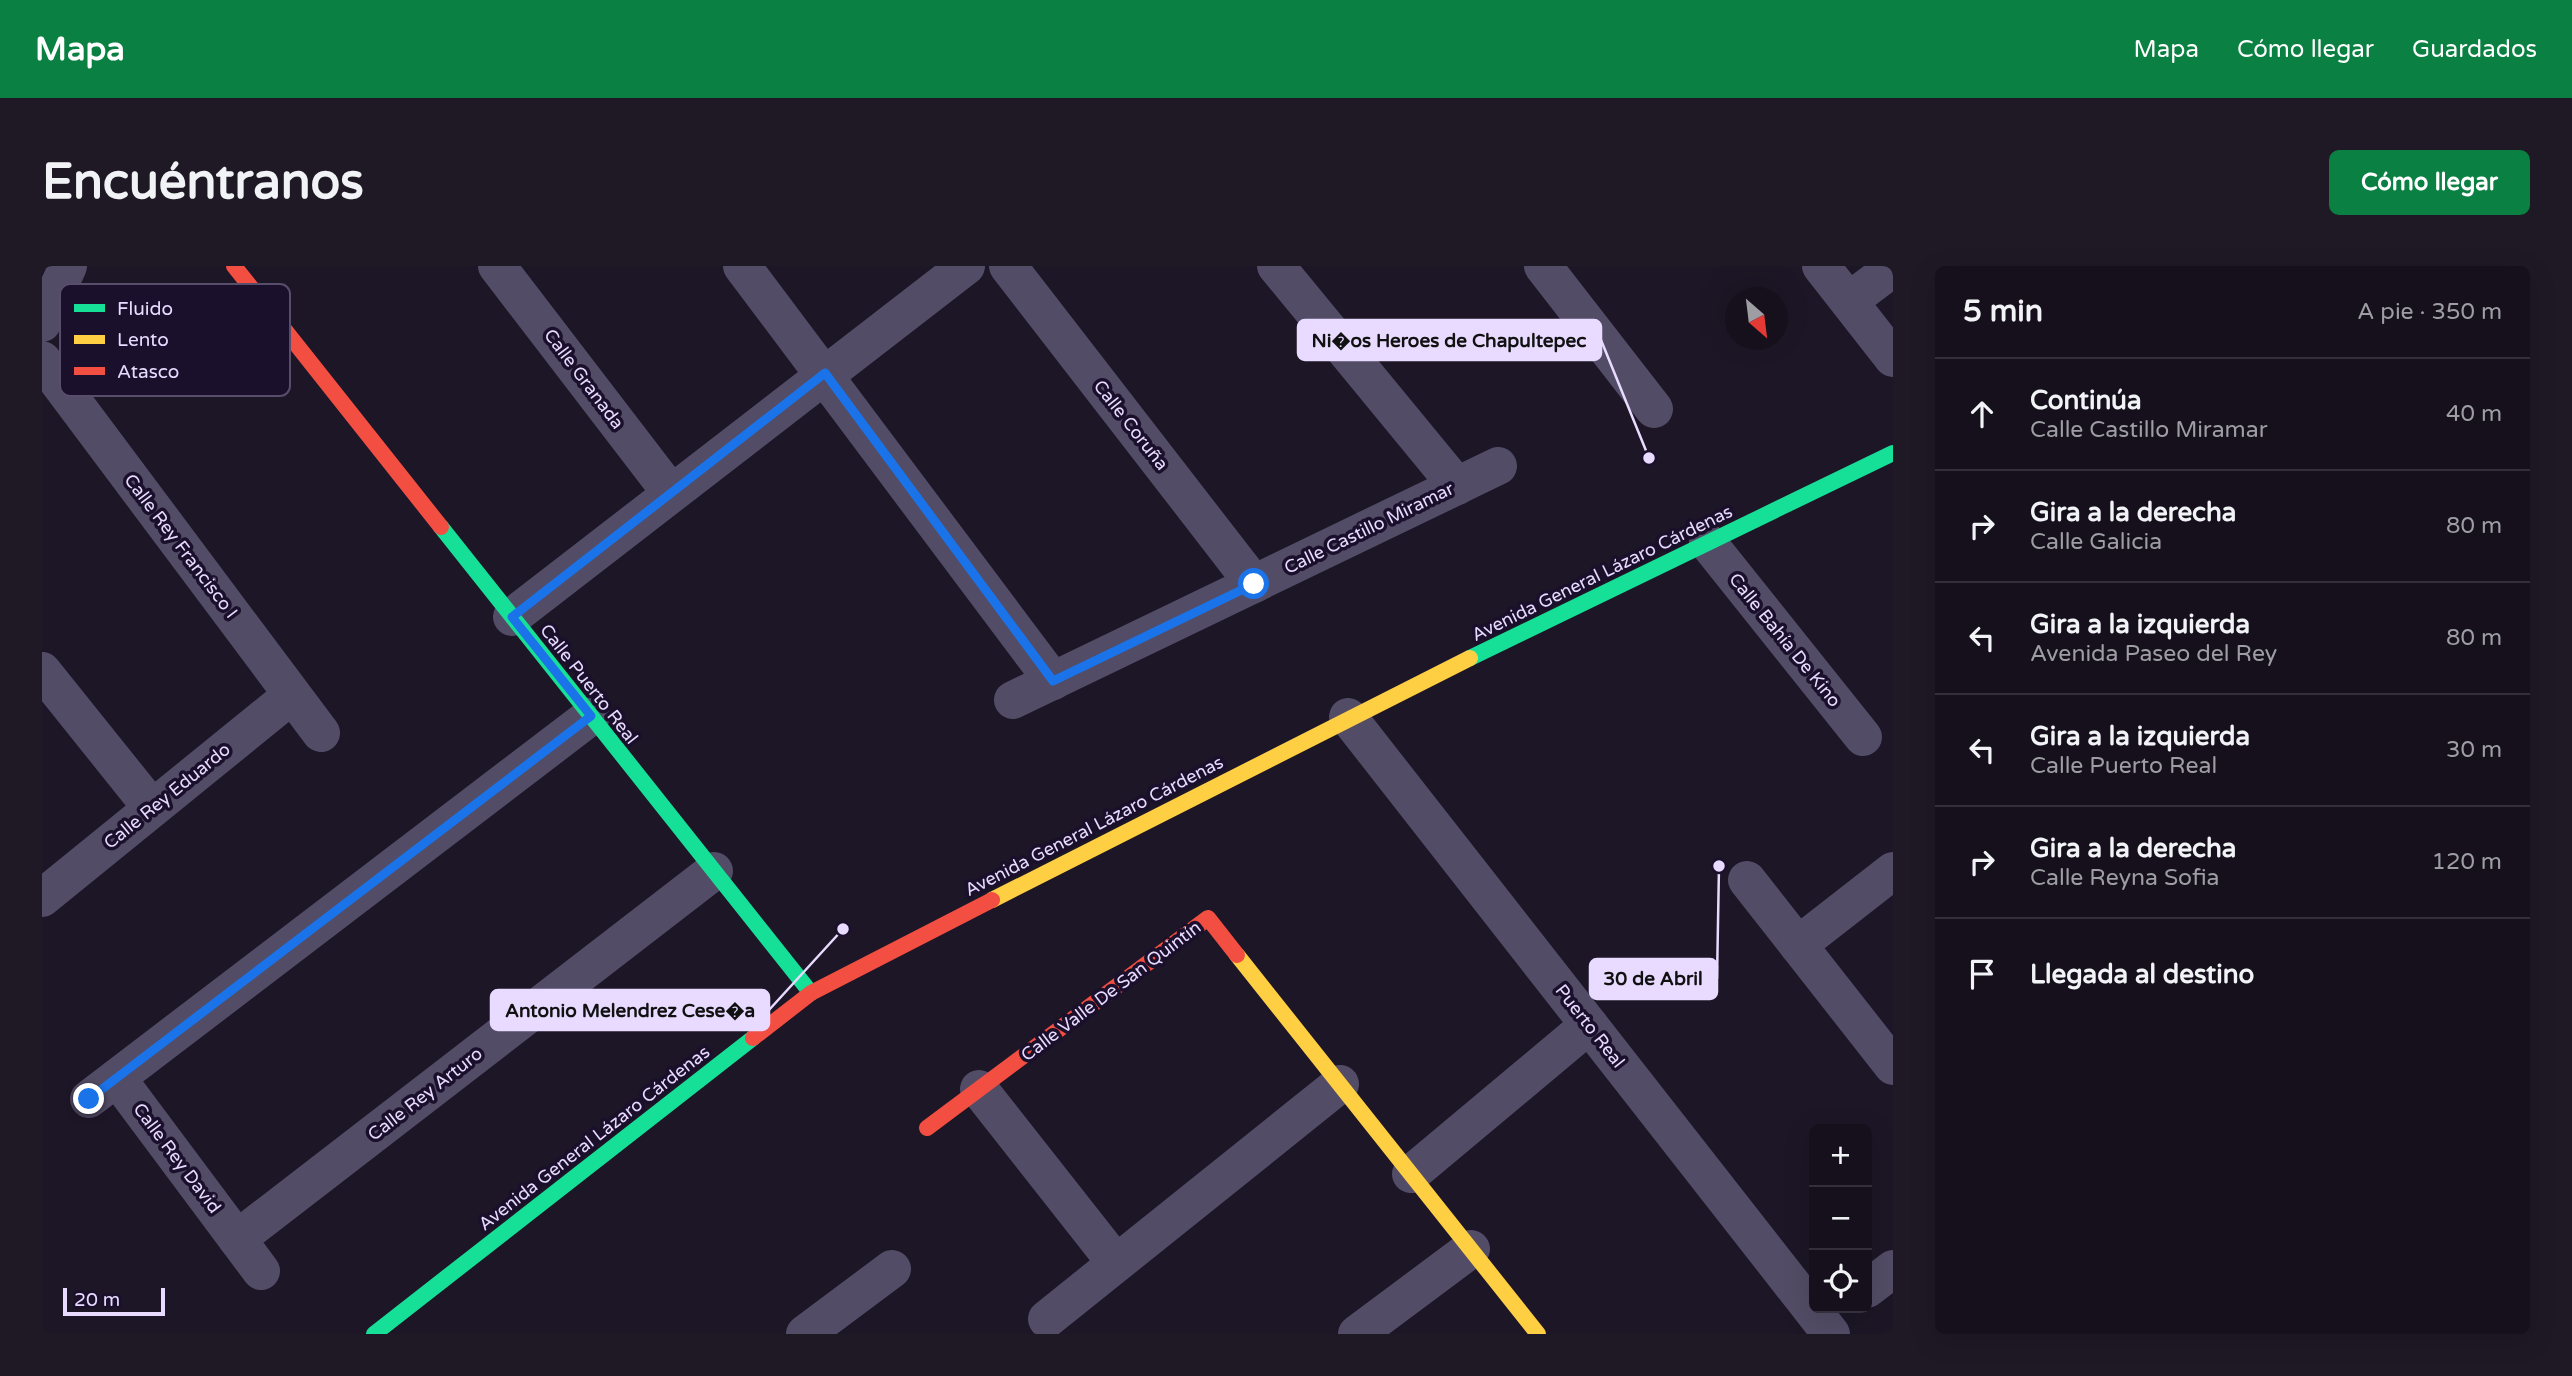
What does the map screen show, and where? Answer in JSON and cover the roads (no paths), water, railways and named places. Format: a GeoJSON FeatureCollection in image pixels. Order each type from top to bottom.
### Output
{"type":"FeatureCollection","features":[{"type":"Feature","properties":{"kind":"street"},"geometry":{"type":"LineString","coordinates":[[42,323],[68,266]]}},
{"type":"Feature","properties":{"kind":"street","name":"Calle Puerto Real"},"geometry":{"type":"LineString","coordinates":[[234,266],[248,284]]}},
{"type":"Feature","properties":{"kind":"street","name":"Calle Granada"},"geometry":{"type":"LineString","coordinates":[[497,266],[671,493]]}},
{"type":"Feature","properties":{"kind":"street"},"geometry":{"type":"LineString","coordinates":[[742,266],[825,373],[1053,681]]}},
{"type":"Feature","properties":{"kind":"street"},"geometry":{"type":"LineString","coordinates":[[512,617],[966,266]]}},
{"type":"Feature","properties":{"kind":"street","name":"Calle Coruña"},"geometry":{"type":"LineString","coordinates":[[1008,266],[1254,584]]}},
{"type":"Feature","properties":{"kind":"street"},"geometry":{"type":"LineString","coordinates":[[1276,266],[1457,485]]}},
{"type":"Feature","properties":{"kind":"street"},"geometry":{"type":"LineString","coordinates":[[1543,266],[1654,409]]}},
{"type":"Feature","properties":{"kind":"street"},"geometry":{"type":"LineString","coordinates":[[1821,266],[1893,358]]}},
{"type":"Feature","properties":{"kind":"street"},"geometry":{"type":"LineString","coordinates":[[1849,301],[1893,268]]}},
{"type":"Feature","properties":{"kind":"street","name":"Calle Puerto Real"},"geometry":{"type":"LineString","coordinates":[[290,337],[811,993]]}},
{"type":"Feature","properties":{"kind":"street","name":"Calle Rey Francisco I"},"geometry":{"type":"LineString","coordinates":[[42,360],[60,384]]}},
{"type":"Feature","properties":{"kind":"street","name":"Calle Rey Francisco I"},"geometry":{"type":"LineString","coordinates":[[69,396],[320,733]]}},
{"type":"Feature","properties":{"kind":"street","name":"Avenida General Lázaro Cárdenas"},"geometry":{"type":"LineString","coordinates":[[374,1334],[811,993],[1348,717],[1893,453]]}},
{"type":"Feature","properties":{"kind":"street","name":"Calle Castillo Miramar"},"geometry":{"type":"LineString","coordinates":[[1013,700],[1498,466]]}},
{"type":"Feature","properties":{"kind":"street","name":"Calle Bahía De Kino"},"geometry":{"type":"LineString","coordinates":[[1708,543],[1863,737]]}},
{"type":"Feature","properties":{"kind":"street"},"geometry":{"type":"LineString","coordinates":[[42,671],[152,808]]}},
{"type":"Feature","properties":{"kind":"street","name":"Calle Rey Eduardo"},"geometry":{"type":"LineString","coordinates":[[42,898],[292,695]]}},
{"type":"Feature","properties":{"kind":"street","name":"Calle Rey David"},"geometry":{"type":"LineString","coordinates":[[261,1271],[237,1239],[103,1088],[591,716]]}},
{"type":"Feature","properties":{"kind":"street","name":"Puerto Real"},"geometry":{"type":"LineString","coordinates":[[1348,717],[1589,1025],[1832,1322]]}},
{"type":"Feature","properties":{"kind":"street"},"geometry":{"type":"LineString","coordinates":[[1798,945],[1893,871]]}},
{"type":"Feature","properties":{"kind":"street","name":"Calle Rey Arturo"},"geometry":{"type":"LineString","coordinates":[[237,1239],[714,872]]}},
{"type":"Feature","properties":{"kind":"street"},"geometry":{"type":"LineString","coordinates":[[1747,880],[1893,1066]]}},
{"type":"Feature","properties":{"kind":"street","name":"Calle Valle De San Quintín"},"geometry":{"type":"LineString","coordinates":[[927,1128],[1208,918],[1538,1334]]}},
{"type":"Feature","properties":{"kind":"street"},"geometry":{"type":"LineString","coordinates":[[1411,1174],[1589,1025]]}},
{"type":"Feature","properties":{"kind":"street"},"geometry":{"type":"LineString","coordinates":[[1047,1319],[1340,1084]]}},
{"type":"Feature","properties":{"kind":"street"},"geometry":{"type":"LineString","coordinates":[[979,1090],[1116,1263]]}},
{"type":"Feature","properties":{"kind":"street"},"geometry":{"type":"LineString","coordinates":[[1357,1334],[1471,1249]]}},
{"type":"Feature","properties":{"kind":"street"},"geometry":{"type":"LineString","coordinates":[[825,1328],[892,1269]]}},
{"type":"Feature","properties":{"kind":"street"},"geometry":{"type":"LineString","coordinates":[[1872,1285],[1893,1269]]}},
{"type":"Feature","properties":{"kind":"place","name":"Ni�os Heroes de Chapultepec"},"geometry":{"type":"Point","coordinates":[1649,458]}},
{"type":"Feature","properties":{"kind":"place","name":"30 de Abril"},"geometry":{"type":"Point","coordinates":[1719,866]}},
{"type":"Feature","properties":{"kind":"place","name":"Antonio Melendrez Cese�a"},"geometry":{"type":"Point","coordinates":[843,929]}}]}
